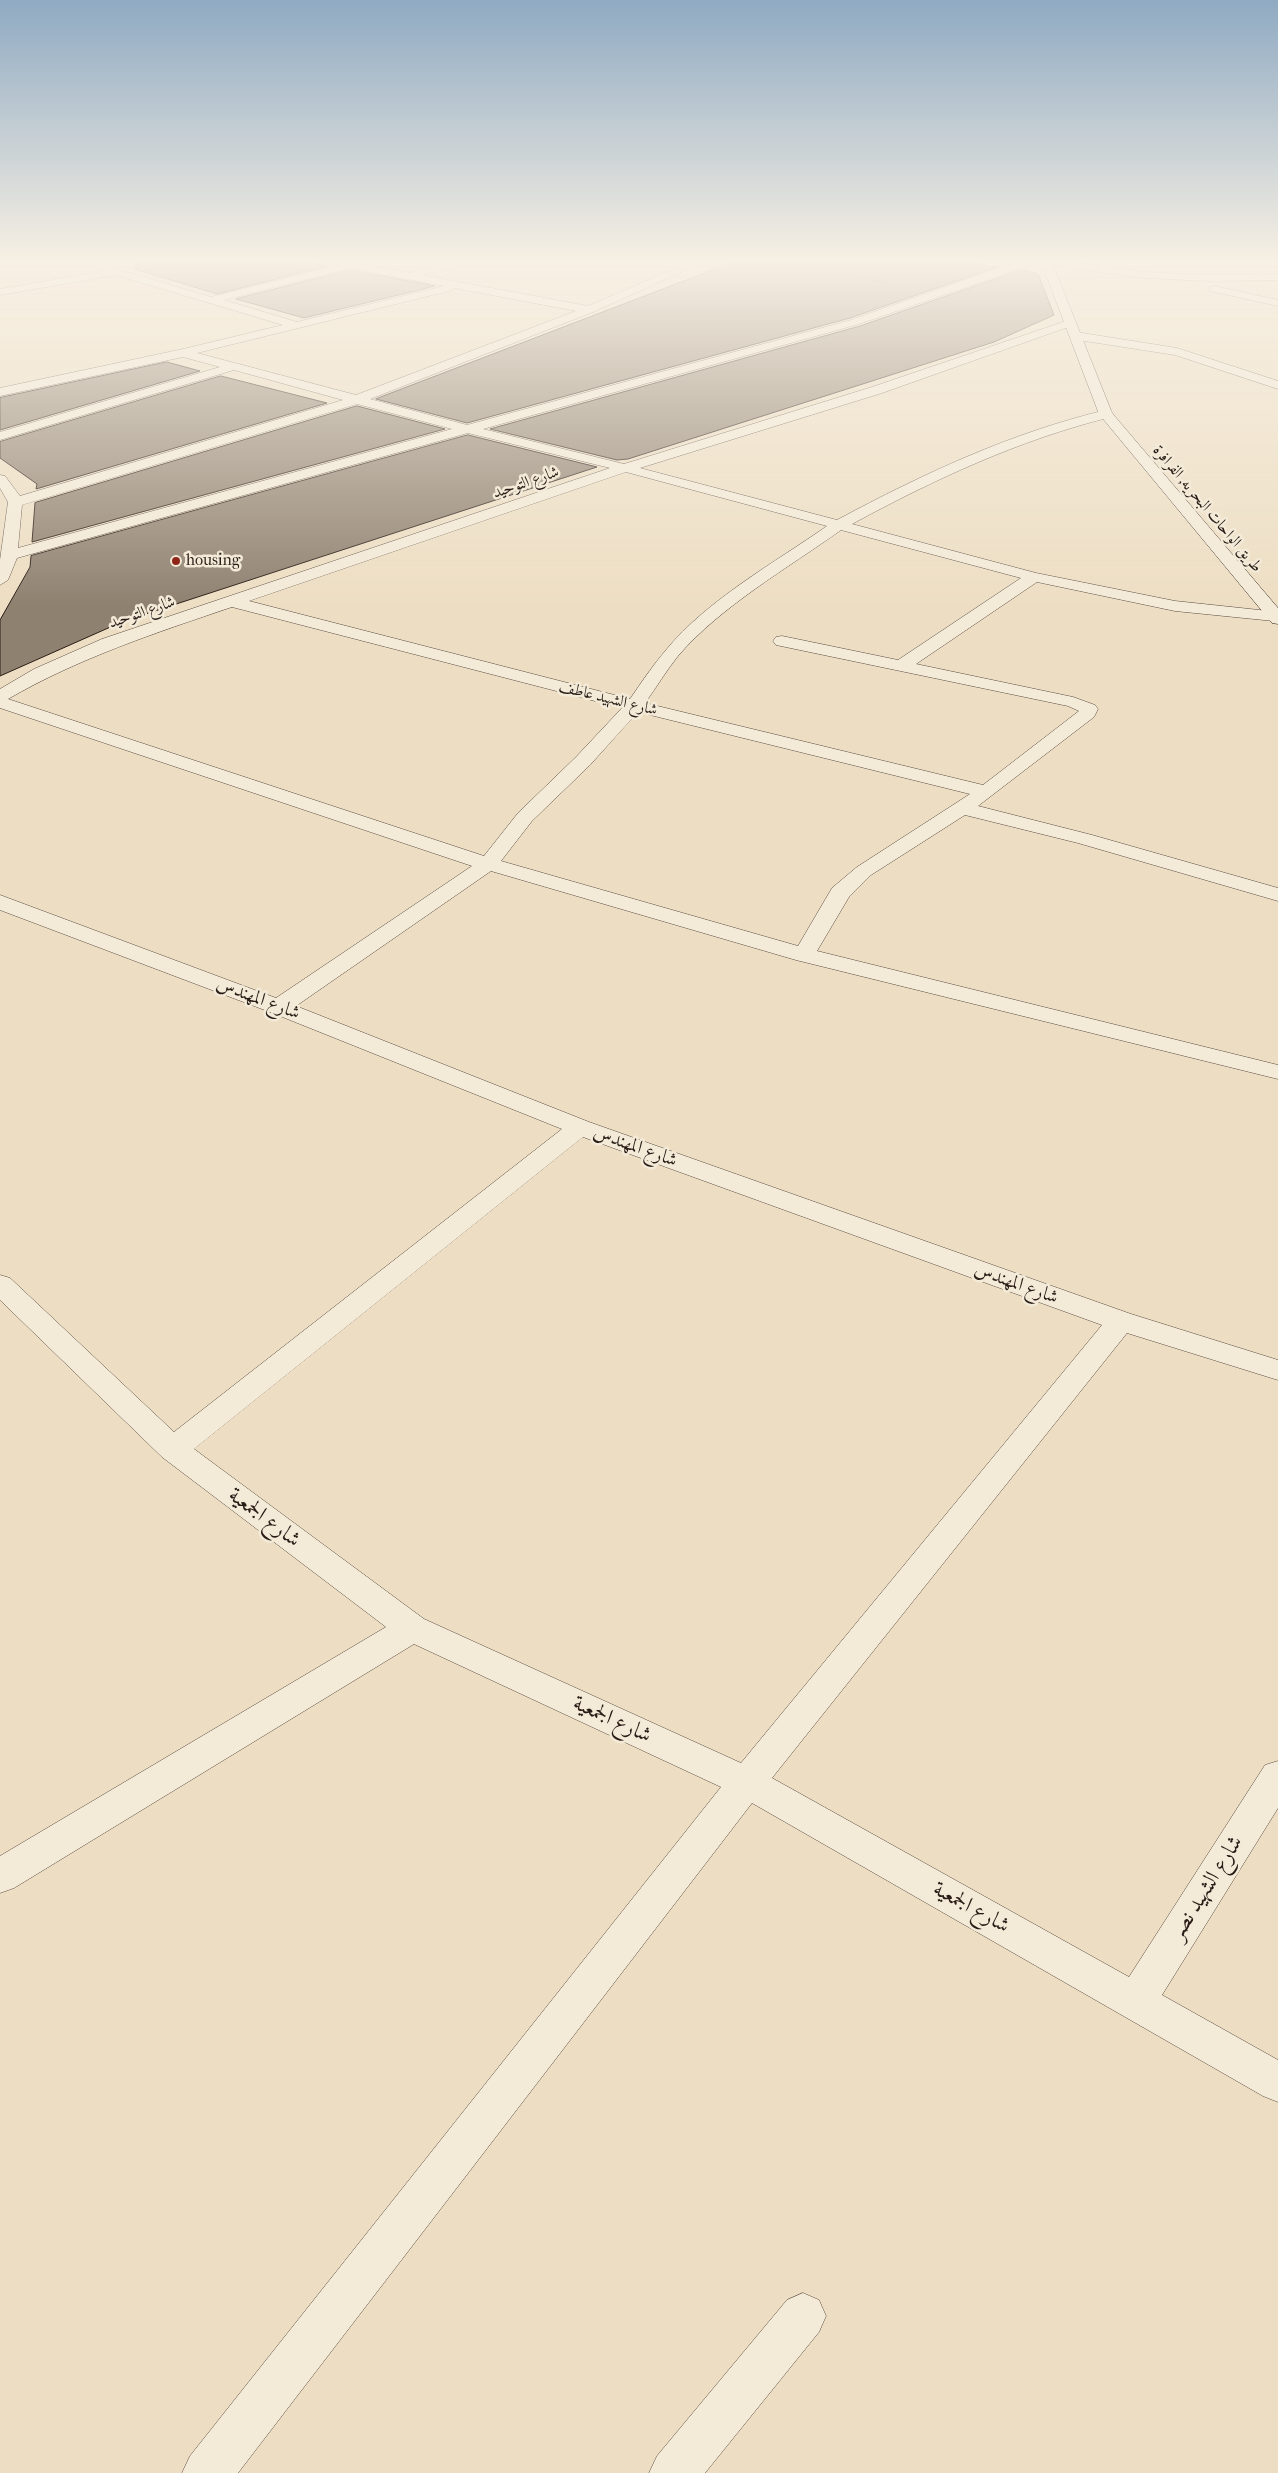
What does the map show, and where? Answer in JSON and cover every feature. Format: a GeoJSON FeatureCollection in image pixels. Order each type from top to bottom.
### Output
{"type":"FeatureCollection","features":[{"type":"Feature","properties":{"kind":"street"},"geometry":{"type":"LineString","coordinates":[[0,392],[77,375]]}},
{"type":"Feature","properties":{"kind":"street"},"geometry":{"type":"LineString","coordinates":[[0,436],[204,375]]}},
{"type":"Feature","properties":{"kind":"street"},"geometry":{"type":"LineString","coordinates":[[264,375],[470,430],[625,468],[1034,577],[1175,606],[1276,618]]}},
{"type":"Feature","properties":{"kind":"street"},"geometry":{"type":"LineString","coordinates":[[15,502],[356,400],[420,375]]}},
{"type":"Feature","properties":{"kind":"street"},"geometry":{"type":"LineString","coordinates":[[10,555],[665,375]]}},
{"type":"Feature","properties":{"kind":"street","name":"شارع التوحيد"},"geometry":{"type":"LineString","coordinates":[[0,696],[40,673],[108,643],[625,468],[927,375]]}},
{"type":"Feature","properties":{"kind":"street","name":"طريق الواحات البحريه, الفرافرة"},"geometry":{"type":"LineString","coordinates":[[1091,375],[1106,414],[1276,618]]}},
{"type":"Feature","properties":{"kind":"street"},"geometry":{"type":"LineString","coordinates":[[1249,375],[1278,385]]}},
{"type":"Feature","properties":{"kind":"street"},"geometry":{"type":"LineString","coordinates":[[278,1007],[488,864],[525,816],[583,762],[634,706],[672,653],[697,628],[732,600],[838,525],[921,481],[982,454],[1068,423],[1106,414]]}},
{"type":"Feature","properties":{"kind":"street"},"geometry":{"type":"LineString","coordinates":[[0,479],[12,494],[15,502],[10,555],[0,580]]}},
{"type":"Feature","properties":{"kind":"street"},"geometry":{"type":"LineString","coordinates":[[901,666],[1034,577]]}},
{"type":"Feature","properties":{"kind":"street","name":"شارع الشهيد عاطف"},"geometry":{"type":"LineString","coordinates":[[230,601],[634,706],[987,792]]}},
{"type":"Feature","properties":{"kind":"street"},"geometry":{"type":"LineString","coordinates":[[782,642],[1073,702],[1090,709],[1088,713],[987,792],[864,871],[840,893],[804,955]]}},
{"type":"Feature","properties":{"kind":"street"},"geometry":{"type":"LineString","coordinates":[[0,702],[488,864],[804,955],[1278,1072]]}},
{"type":"Feature","properties":{"kind":"street"},"geometry":{"type":"LineString","coordinates":[[960,808],[1085,839],[1278,895]]}},
{"type":"Feature","properties":{"kind":"street","name":"شارع المهندس"},"geometry":{"type":"LineString","coordinates":[[0,902],[278,1007],[580,1127],[1121,1321],[1278,1370]]}},
{"type":"Feature","properties":{"kind":"street"},"geometry":{"type":"LineString","coordinates":[[173,1450],[580,1127]]}},
{"type":"Feature","properties":{"kind":"street","name":"شارع الجمعية"},"geometry":{"type":"LineString","coordinates":[[0,1284],[173,1450],[412,1628],[747,1782],[1278,2082]]}},
{"type":"Feature","properties":{"kind":"street"},"geometry":{"type":"LineString","coordinates":[[208,2473],[747,1782],[1121,1321]]}},
{"type":"Feature","properties":{"kind":"street"},"geometry":{"type":"LineString","coordinates":[[0,1876],[412,1628]]}},
{"type":"Feature","properties":{"kind":"street","name":"شارع الشهيد نصر"},"geometry":{"type":"LineString","coordinates":[[1136,2001],[1278,1776]]}},
{"type":"Feature","properties":{"kind":"street"},"geometry":{"type":"LineString","coordinates":[[674,2473],[803,2316]]}},
{"type":"Feature","properties":{"kind":"building"},"geometry":{"type":"Polygon","coordinates":[[[105,375],[185,375],[0,430],[0,398],[105,375]]]}},
{"type":"Feature","properties":{"kind":"building"},"geometry":{"type":"Polygon","coordinates":[[[438,375],[641,375],[467,423],[376,399],[438,375]]]}},
{"type":"Feature","properties":{"kind":"building"},"geometry":{"type":"Polygon","coordinates":[[[683,375],[889,375],[628,459],[617,460],[490,429],[683,375]]]}},
{"type":"Feature","properties":{"kind":"building"},"geometry":{"type":"Polygon","coordinates":[[[221,376],[327,403],[36,489],[37,484],[0,458],[0,442],[221,376]]]}},
{"type":"Feature","properties":{"kind":"building"},"geometry":{"type":"Polygon","coordinates":[[[357,406],[445,429],[32,542],[35,503],[357,406]]]}},
{"type":"Feature","properties":{"kind":"building","name":"housing"},"geometry":{"type":"Polygon","coordinates":[[[468,435],[597,467],[124,621],[0,676],[0,620],[30,567],[31,556],[468,435]]]}},
{"type":"Feature","properties":{"kind":"place","name":"housing"},"geometry":{"type":"Point","coordinates":[176,561]}}]}
